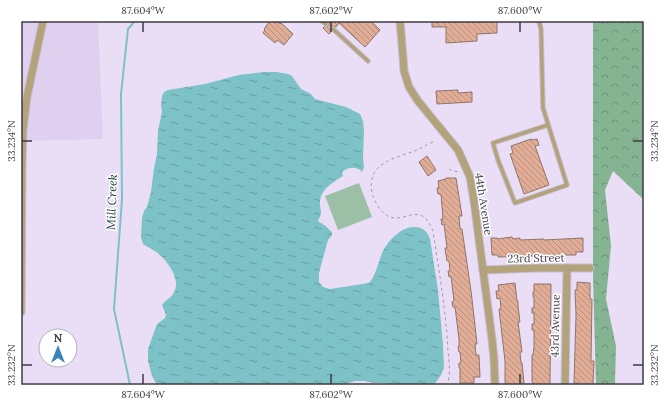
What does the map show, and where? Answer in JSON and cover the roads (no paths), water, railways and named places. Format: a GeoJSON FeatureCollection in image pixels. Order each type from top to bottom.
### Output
{"type":"FeatureCollection","features":[{"type":"Feature","properties":{"kind":"street"},"geometry":{"type":"LineString","coordinates":[[21,312],[23,130],[27,97],[43,21]]}},
{"type":"Feature","properties":{"kind":"street","name":"44th Avenue"},"geometry":{"type":"LineString","coordinates":[[400,21],[404,71],[409,87],[418,101],[458,150],[470,176],[494,359],[495,385]]}},
{"type":"Feature","properties":{"kind":"street","name":"43rd Avenue"},"geometry":{"type":"LineString","coordinates":[[565,385],[566,268]]}},
{"type":"Feature","properties":{"kind":"street","name":"23rd Street"},"geometry":{"type":"LineString","coordinates":[[483,270],[590,268]]}},
{"type":"Feature","properties":{"kind":"lane"},"geometry":{"type":"LineString","coordinates":[[322,21],[326,24]]}},
{"type":"Feature","properties":{"kind":"lane"},"geometry":{"type":"LineString","coordinates":[[539,21],[541,29],[543,108],[548,124],[567,185],[515,203],[493,143],[548,124]]}},
{"type":"Feature","properties":{"kind":"lane"},"geometry":{"type":"LineString","coordinates":[[333,29],[368,60]]}},
{"type":"Feature","properties":{"kind":"water"},"geometry":{"type":"Polygon","coordinates":[[[263,72],[288,74],[292,76],[301,89],[311,94],[315,99],[346,107],[360,114],[363,121],[364,168],[362,172],[355,168],[344,170],[342,172],[343,176],[324,191],[320,200],[321,213],[318,221],[332,232],[332,235],[328,240],[319,273],[319,282],[323,287],[330,289],[369,283],[374,276],[383,251],[396,235],[405,229],[414,227],[424,230],[428,234],[438,290],[444,368],[434,385],[390,385],[386,383],[356,381],[340,385],[157,385],[152,376],[148,361],[148,349],[157,324],[165,318],[166,315],[162,305],[173,294],[176,284],[173,273],[164,258],[143,244],[141,237],[142,218],[151,192],[157,154],[158,131],[162,112],[162,96],[164,92],[168,90],[205,84],[239,75],[263,72]]]}},
{"type":"Feature","properties":{"kind":"waterway","name":"Mill Creek"},"geometry":{"type":"LineString","coordinates":[[130,385],[114,309],[122,199],[121,94],[128,29],[135,21]]}}]}
